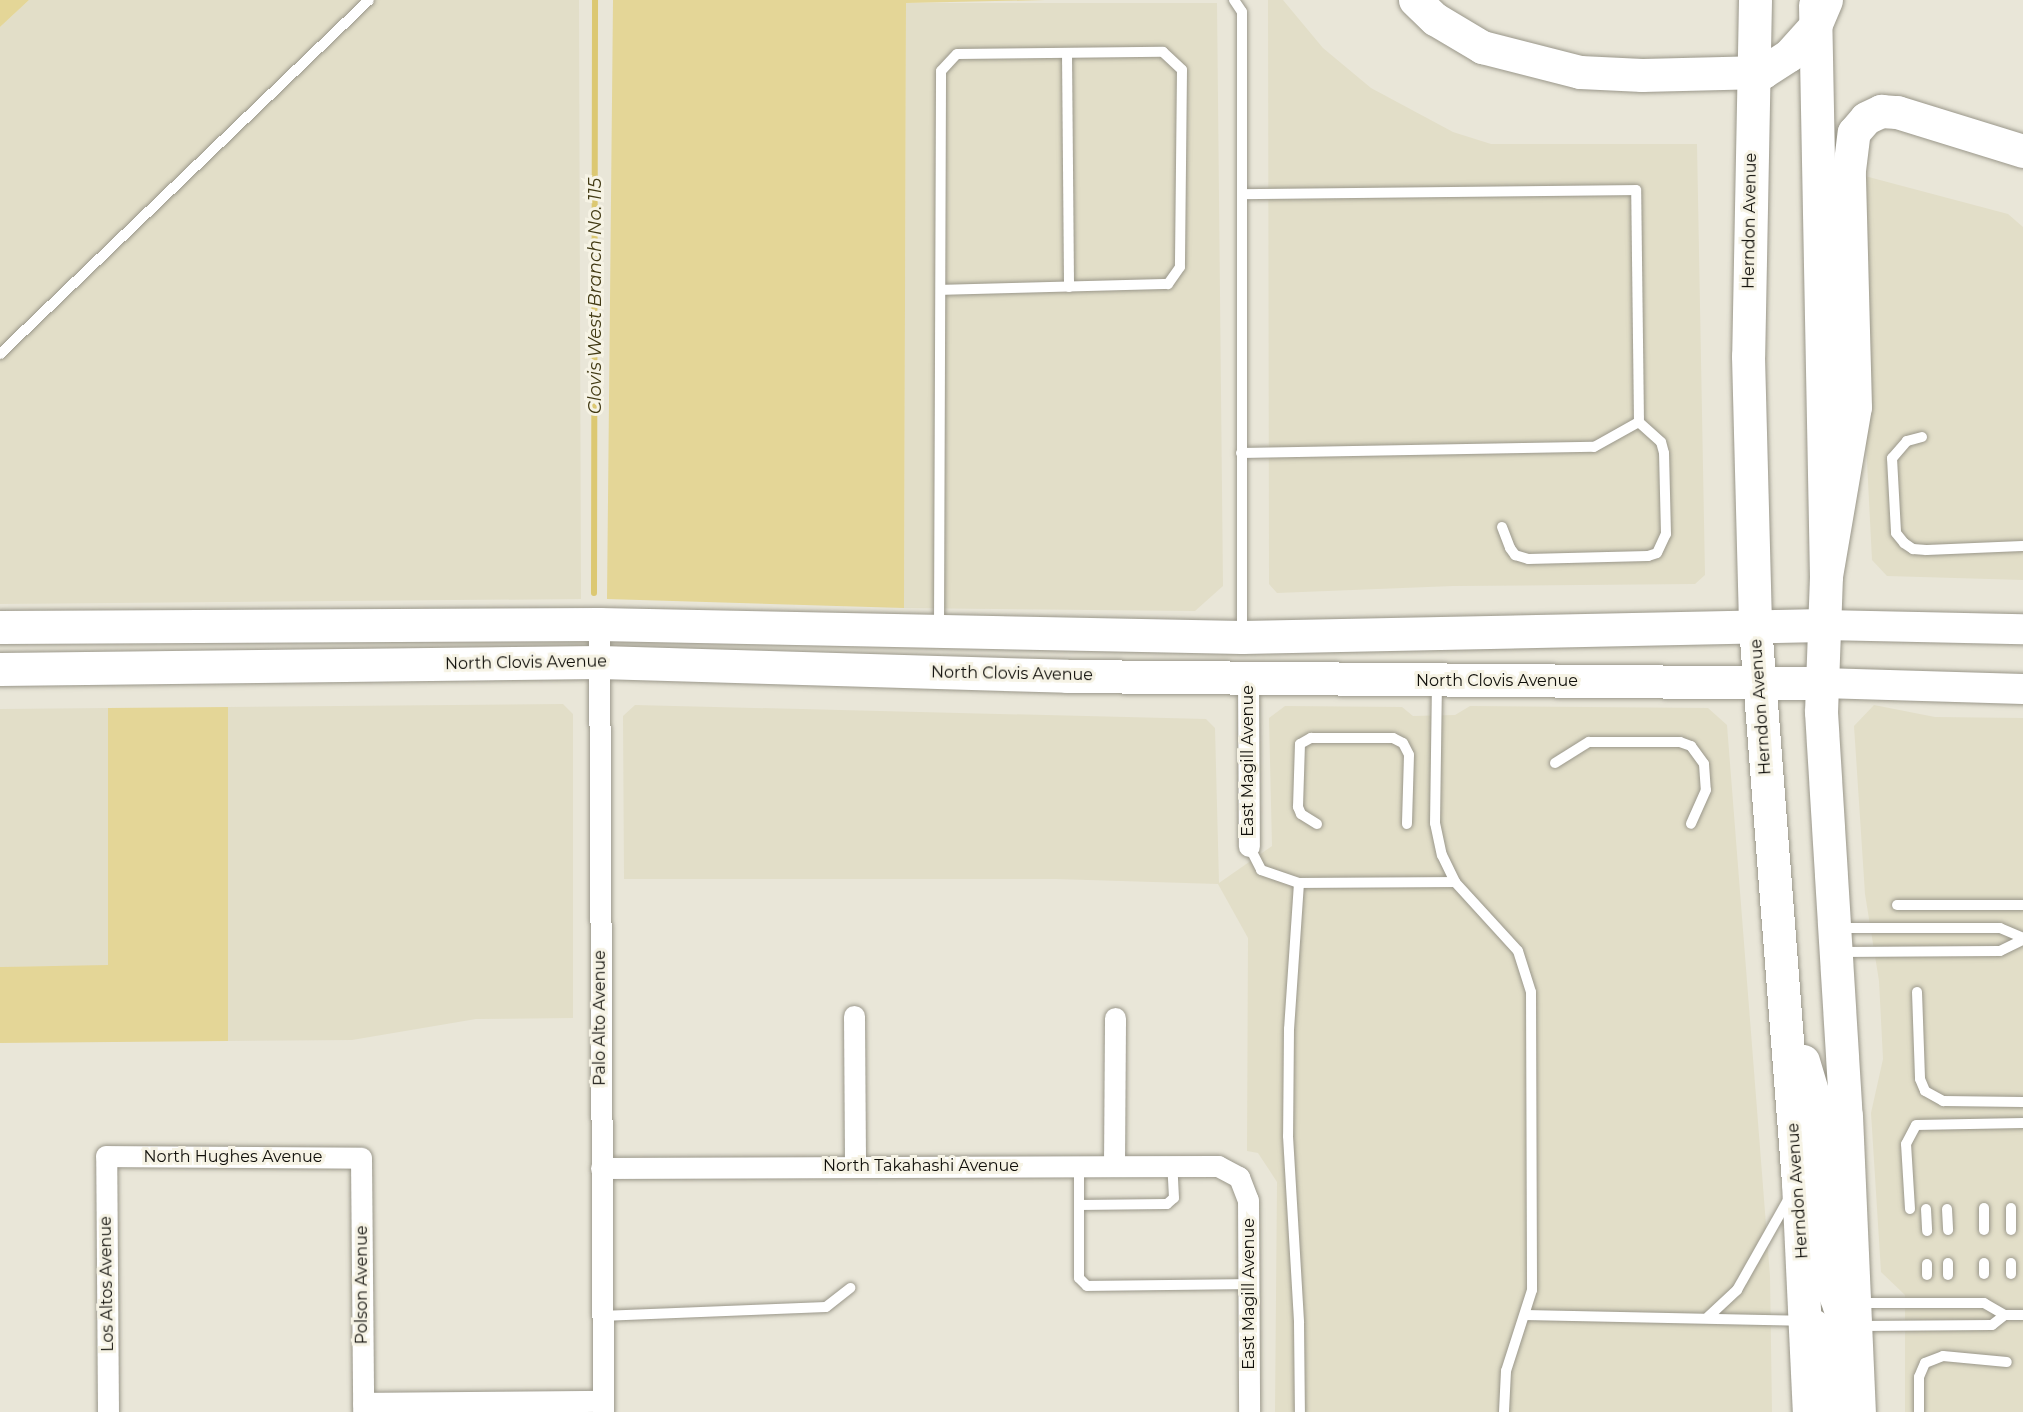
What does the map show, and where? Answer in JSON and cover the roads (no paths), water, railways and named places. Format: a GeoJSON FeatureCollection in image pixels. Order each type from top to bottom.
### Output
{"type":"FeatureCollection","features":[{"type":"Feature","properties":{"kind":"main road"},"geometry":{"type":"LineString","coordinates":[[1415,0],[1435,19],[1482,47],[1580,72],[1642,75],[1753,75],[1789,55],[1818,8]]}},
{"type":"Feature","properties":{"kind":"main road","name":"Herndon Avenue"},"geometry":{"type":"LineString","coordinates":[[1755,0],[1748,356],[1755,626],[1798,1182],[1809,1412]]}},
{"type":"Feature","properties":{"kind":"main road"},"geometry":{"type":"LineString","coordinates":[[1818,8],[1826,576],[1822,683],[1856,1314],[1859,1412]]}},
{"type":"Feature","properties":{"kind":"main road"},"geometry":{"type":"LineString","coordinates":[[1826,576],[1855,407],[1849,170],[1854,132],[1866,118],[1881,111],[1897,112],[2023,151]]}},
{"type":"Feature","properties":{"kind":"main road"},"geometry":{"type":"LineString","coordinates":[[0,627],[599,624],[1242,637],[1491,630],[1824,625],[2023,629]]}},
{"type":"Feature","properties":{"kind":"main road"},"geometry":{"type":"LineString","coordinates":[[1248,676],[1256,660],[1269,657],[1391,651],[1491,630]]}},
{"type":"Feature","properties":{"kind":"main road","name":"North Clovis Avenue"},"geometry":{"type":"LineString","coordinates":[[0,669],[600,662],[1067,676],[1248,676],[1437,681],[1760,681],[2023,688]]}},
{"type":"Feature","properties":{"kind":"main road"},"geometry":{"type":"LineString","coordinates":[[1783,993],[1820,1118],[1830,1282],[1839,1306],[1856,1314]]}},
{"type":"Feature","properties":{"kind":"main road"},"geometry":{"type":"LineString","coordinates":[[1806,1321],[1825,1333],[1832,1344],[1836,1412]]}},
{"type":"Feature","properties":{"kind":"street","name":"Palo Alto Avenue"},"geometry":{"type":"LineString","coordinates":[[599,624],[602,1407]]}},
{"type":"Feature","properties":{"kind":"street","name":"East Magill Avenue"},"geometry":{"type":"LineString","coordinates":[[1248,676],[1249,846]]}},
{"type":"Feature","properties":{"kind":"street"},"geometry":{"type":"LineString","coordinates":[[855,1016],[855,1166]]}},
{"type":"Feature","properties":{"kind":"street"},"geometry":{"type":"LineString","coordinates":[[1114,1165],[1115,1018]]}},
{"type":"Feature","properties":{"kind":"street","name":"North Hughes Avenue"},"geometry":{"type":"LineString","coordinates":[[106,1156],[360,1158]]}},
{"type":"Feature","properties":{"kind":"street","name":"Los Altos Avenue"},"geometry":{"type":"LineString","coordinates":[[106,1156],[108,1412]]}},
{"type":"Feature","properties":{"kind":"street","name":"Polson Avenue"},"geometry":{"type":"LineString","coordinates":[[360,1158],[363,1407]]}},
{"type":"Feature","properties":{"kind":"street","name":"North Takahashi Avenue"},"geometry":{"type":"LineString","coordinates":[[601,1168],[1172,1165],[1218,1166],[1239,1177]]}},
{"type":"Feature","properties":{"kind":"street","name":"East Magill Avenue"},"geometry":{"type":"LineString","coordinates":[[1239,1177],[1248,1200],[1249,1412]]}},
{"type":"Feature","properties":{"kind":"street"},"geometry":{"type":"LineString","coordinates":[[363,1407],[602,1407]]}},
{"type":"Feature","properties":{"kind":"lane"},"geometry":{"type":"LineString","coordinates":[[0,354],[369,0]]}},
{"type":"Feature","properties":{"kind":"lane"},"geometry":{"type":"LineString","coordinates":[[1234,0],[1242,12],[1242,637]]}},
{"type":"Feature","properties":{"kind":"lane"},"geometry":{"type":"LineString","coordinates":[[939,632],[940,290],[941,71],[957,54],[1163,52],[1182,70],[1180,267],[1168,284],[940,290]]}},
{"type":"Feature","properties":{"kind":"lane"},"geometry":{"type":"LineString","coordinates":[[1067,53],[1069,287]]}},
{"type":"Feature","properties":{"kind":"lane"},"geometry":{"type":"LineString","coordinates":[[1242,194],[1636,190],[1639,422],[1661,442],[1664,453],[1666,534],[1657,553],[1648,556],[1528,559],[1515,555],[1502,527]]}},
{"type":"Feature","properties":{"kind":"lane"},"geometry":{"type":"LineString","coordinates":[[1241,453],[1594,447],[1639,422]]}},
{"type":"Feature","properties":{"kind":"lane"},"geometry":{"type":"LineString","coordinates":[[1922,437],[1907,441],[1892,458],[1896,533],[1904,543],[1920,550],[2023,546]]}},
{"type":"Feature","properties":{"kind":"lane"},"geometry":{"type":"LineString","coordinates":[[1437,681],[1435,823],[1442,855],[1455,882],[1518,951],[1531,992],[1532,1290],[1526,1316],[1506,1371],[1504,1412]]}},
{"type":"Feature","properties":{"kind":"lane"},"geometry":{"type":"LineString","coordinates":[[1317,824],[1307,819],[1298,807],[1299,744],[1311,738],[1393,738],[1403,743],[1409,755],[1407,824]]}},
{"type":"Feature","properties":{"kind":"lane"},"geometry":{"type":"LineString","coordinates":[[1555,763],[1589,742],[1680,742],[1691,746],[1704,764],[1706,790],[1691,824]]}},
{"type":"Feature","properties":{"kind":"lane"},"geometry":{"type":"LineString","coordinates":[[1249,846],[1254,863],[1261,870],[1299,883],[1455,882]]}},
{"type":"Feature","properties":{"kind":"lane"},"geometry":{"type":"LineString","coordinates":[[1299,883],[1289,1029],[1288,1136],[1299,1323],[1300,1412]]}},
{"type":"Feature","properties":{"kind":"lane"},"geometry":{"type":"LineString","coordinates":[[1897,905],[2023,905]]}},
{"type":"Feature","properties":{"kind":"lane"},"geometry":{"type":"LineString","coordinates":[[1836,940],[2000,928],[2023,939]]}},
{"type":"Feature","properties":{"kind":"lane"},"geometry":{"type":"LineString","coordinates":[[1836,940],[2000,951],[2023,939]]}},
{"type":"Feature","properties":{"kind":"lane"},"geometry":{"type":"LineString","coordinates":[[1917,992],[1920,1079],[1925,1091],[1935,1099],[1956,1102],[2023,1102]]}},
{"type":"Feature","properties":{"kind":"lane"},"geometry":{"type":"LineString","coordinates":[[1910,1209],[1906,1144],[1916,1125],[2023,1123]]}},
{"type":"Feature","properties":{"kind":"lane"},"geometry":{"type":"LineString","coordinates":[[1079,1205],[1167,1204],[1173,1198],[1172,1165]]}},
{"type":"Feature","properties":{"kind":"lane"},"geometry":{"type":"LineString","coordinates":[[1079,1166],[1079,1278],[1087,1286],[1250,1284]]}},
{"type":"Feature","properties":{"kind":"lane"},"geometry":{"type":"LineString","coordinates":[[1708,1317],[1737,1290],[1798,1182]]}},
{"type":"Feature","properties":{"kind":"lane"},"geometry":{"type":"LineString","coordinates":[[1984,1208],[1984,1230]]}},
{"type":"Feature","properties":{"kind":"lane"},"geometry":{"type":"LineString","coordinates":[[2011,1208],[2011,1230]]}},
{"type":"Feature","properties":{"kind":"lane"},"geometry":{"type":"LineString","coordinates":[[1926,1209],[1927,1231]]}},
{"type":"Feature","properties":{"kind":"lane"},"geometry":{"type":"LineString","coordinates":[[1947,1209],[1948,1230]]}},
{"type":"Feature","properties":{"kind":"lane"},"geometry":{"type":"LineString","coordinates":[[2012,1263],[2012,1274]]}},
{"type":"Feature","properties":{"kind":"lane"},"geometry":{"type":"LineString","coordinates":[[601,1316],[826,1306],[850,1288]]}},
{"type":"Feature","properties":{"kind":"lane"},"geometry":{"type":"LineString","coordinates":[[1856,1314],[1984,1304],[2005,1315],[2023,1315]]}},
{"type":"Feature","properties":{"kind":"lane"},"geometry":{"type":"LineString","coordinates":[[1856,1314],[1992,1325],[2005,1315]]}},
{"type":"Feature","properties":{"kind":"lane"},"geometry":{"type":"LineString","coordinates":[[1526,1316],[1708,1317],[1726,1322],[1806,1321]]}},
{"type":"Feature","properties":{"kind":"lane"},"geometry":{"type":"LineString","coordinates":[[1919,1412],[1919,1377],[1925,1363],[1943,1356],[2007,1362]]}},
{"type":"Feature","properties":{"kind":"waterway","name":"Clovis West Branch No. 115"},"geometry":{"type":"LineString","coordinates":[[594,593],[595,0]]}}]}
